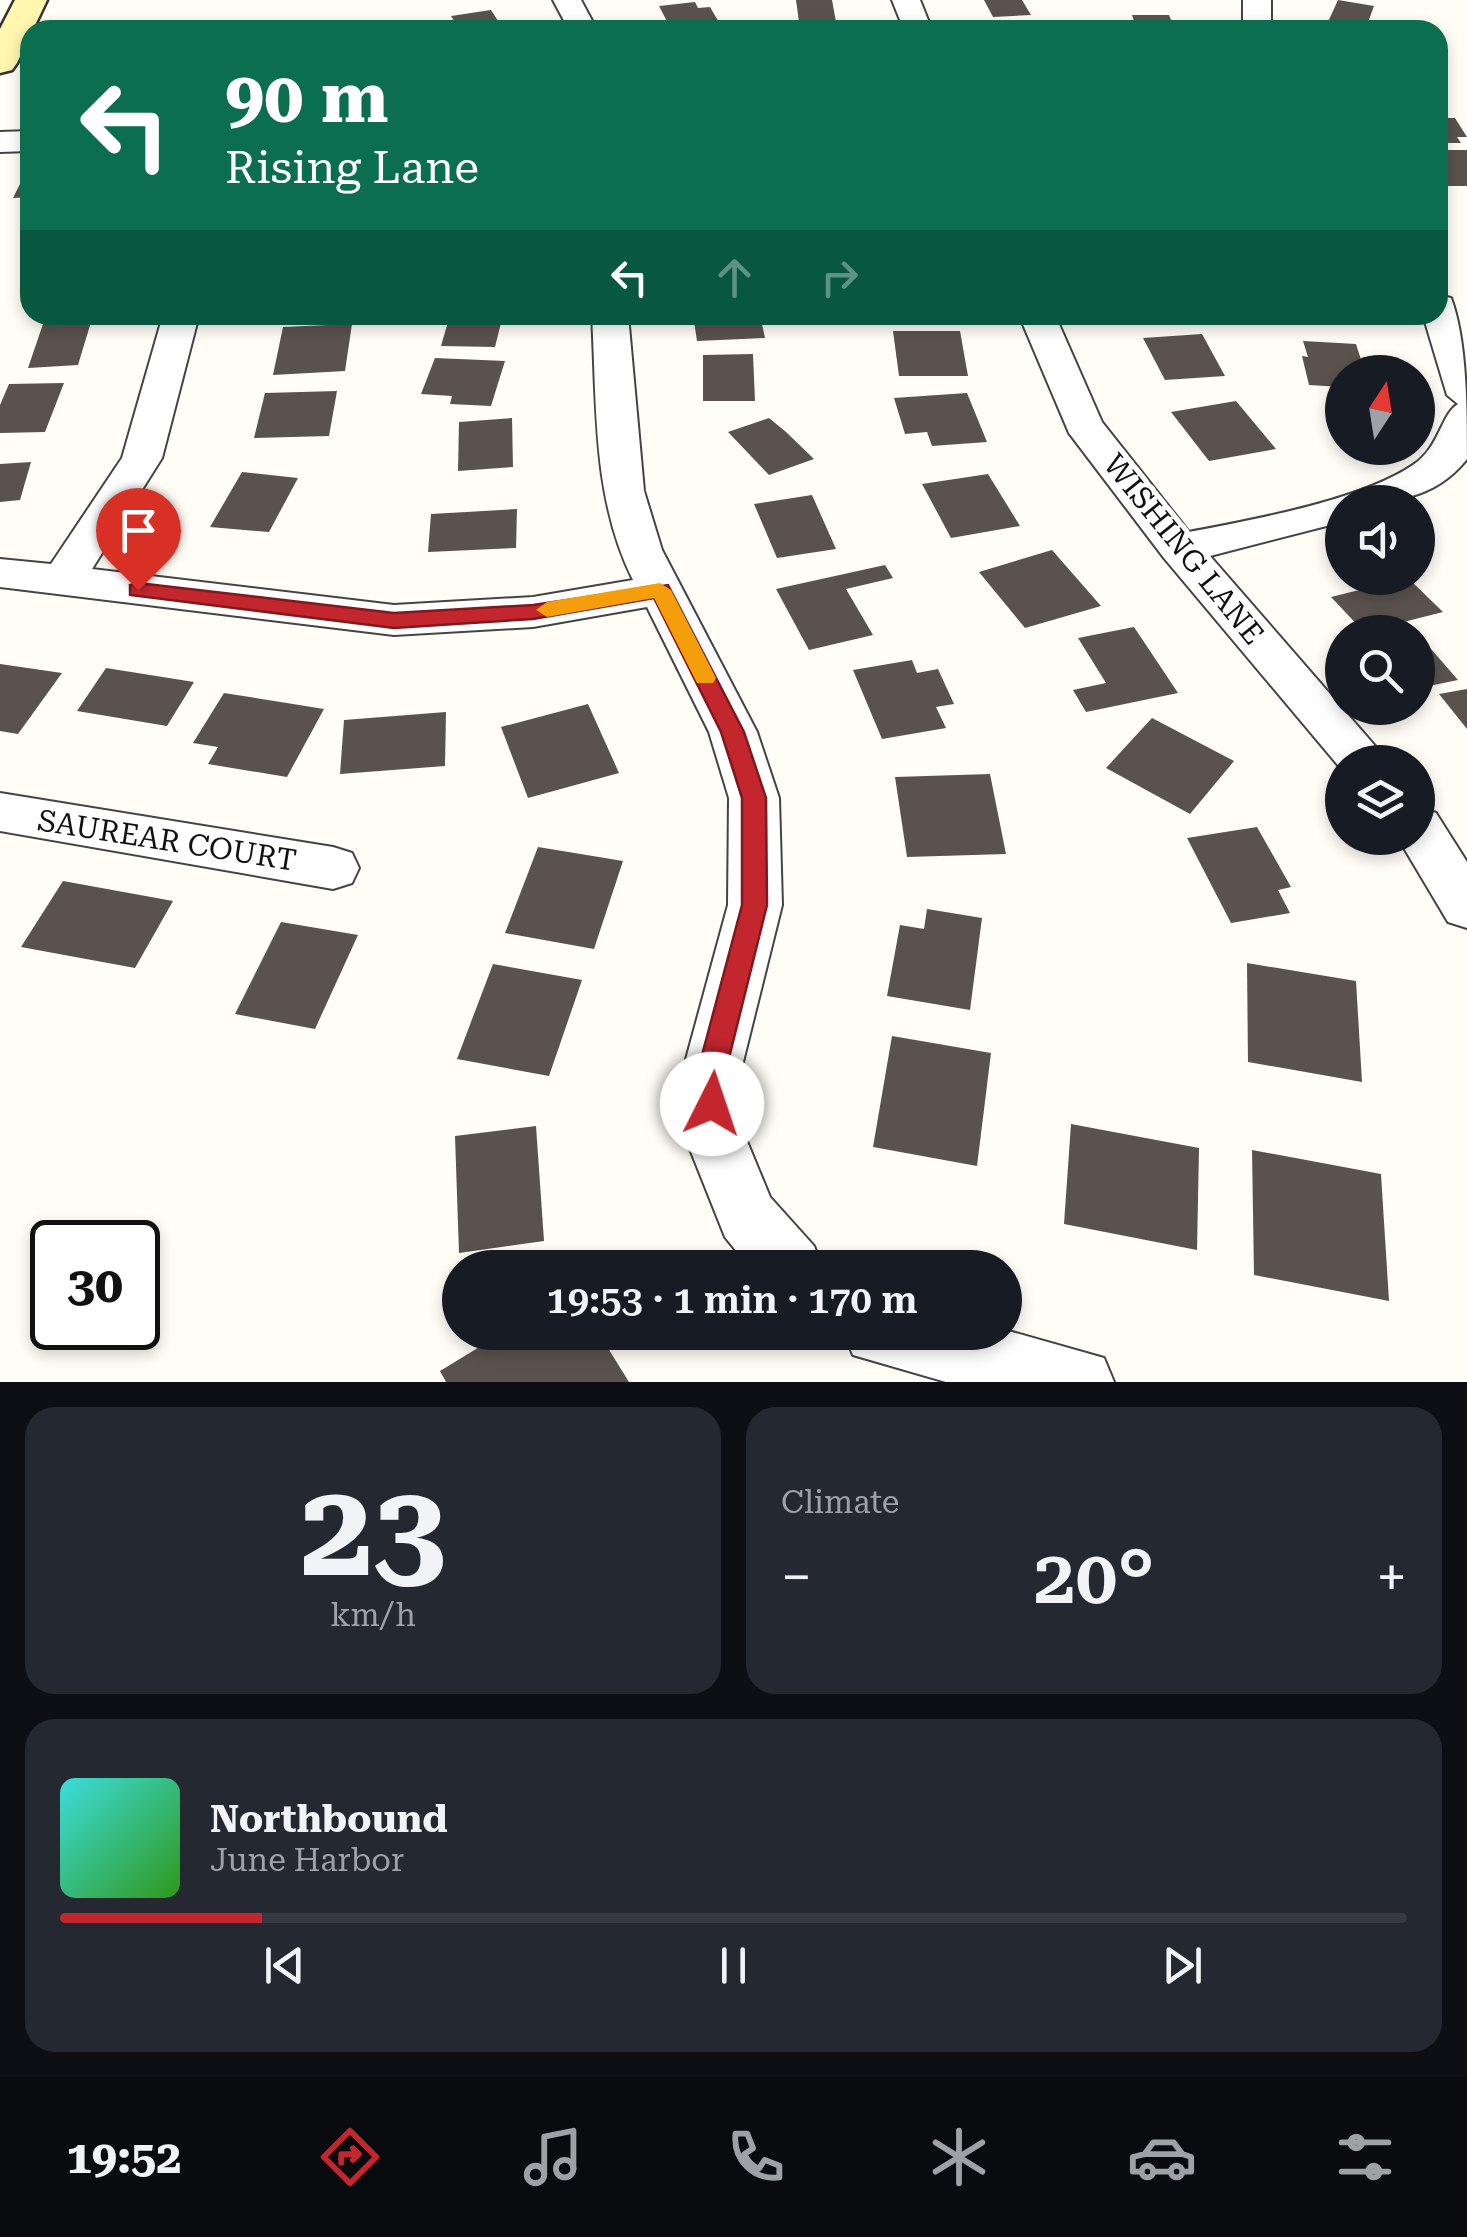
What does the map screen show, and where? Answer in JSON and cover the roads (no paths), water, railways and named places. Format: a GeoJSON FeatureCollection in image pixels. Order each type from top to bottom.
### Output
{"type":"FeatureCollection","features":[{"type":"Feature","properties":{"kind":"main road"},"geometry":{"type":"LineString","coordinates":[[0,63],[20,21]]}},
{"type":"Feature","properties":{"kind":"street"},"geometry":{"type":"LineString","coordinates":[[64,579],[142,458],[178,325]]}},
{"type":"Feature","properties":{"kind":"street"},"geometry":{"type":"LineString","coordinates":[[611,325],[623,490],[640,550],[733,732],[754,798],[754,905],[711,1074],[714,1134],[748,1216],[776,1250]]}},
{"type":"Feature","properties":{"kind":"street","name":"WISHING LANE"},"geometry":{"type":"LineString","coordinates":[[1041,325],[1083,425],[1179,548],[1349,745]]}},
{"type":"Feature","properties":{"kind":"street"},"geometry":{"type":"LineString","coordinates":[[1444,325],[1467,395]]}},
{"type":"Feature","properties":{"kind":"street"},"geometry":{"type":"LineString","coordinates":[[1406,485],[1434,474],[1464,438],[1467,414]]}},
{"type":"Feature","properties":{"kind":"street"},"geometry":{"type":"LineString","coordinates":[[1179,548],[1261,532],[1325,513]]}},
{"type":"Feature","properties":{"kind":"street"},"geometry":{"type":"LineString","coordinates":[[0,573],[286,611],[394,620],[533,612],[660,590]]}},
{"type":"Feature","properties":{"kind":"street","name":"SAUREAR COURT"},"geometry":{"type":"LineString","coordinates":[[0,812],[334,868]]}},
{"type":"Feature","properties":{"kind":"street"},"geometry":{"type":"LineString","coordinates":[[1435,851],[1467,907]]}},
{"type":"Feature","properties":{"kind":"street"},"geometry":{"type":"LineString","coordinates":[[949,1350],[1080,1382]]}}]}
